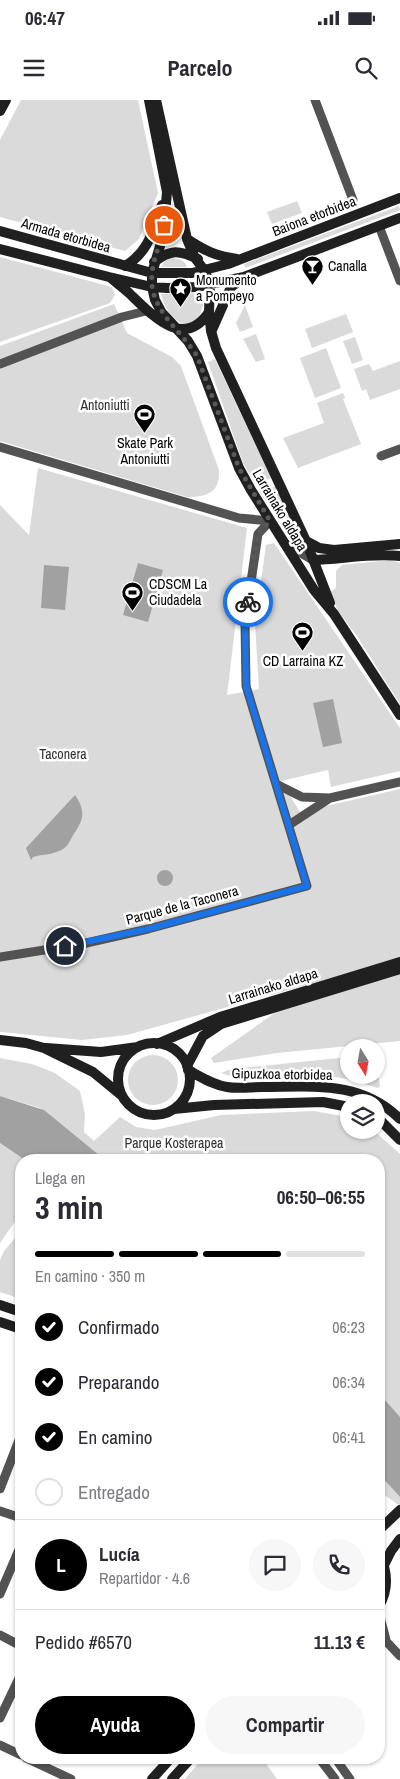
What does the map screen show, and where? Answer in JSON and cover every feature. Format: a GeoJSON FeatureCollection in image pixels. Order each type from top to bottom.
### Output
{"type":"FeatureCollection","features":[{"type":"Feature","properties":{"kind":"street"},"geometry":{"type":"LineString","coordinates":[[0,111],[6,100]]}},
{"type":"Feature","properties":{"kind":"street"},"geometry":{"type":"LineString","coordinates":[[125,266],[137,259],[160,225],[167,192],[149,100]]}},
{"type":"Feature","properties":{"kind":"street"},"geometry":{"type":"LineString","coordinates":[[156,100],[187,239],[210,285]]}},
{"type":"Feature","properties":{"kind":"street"},"geometry":{"type":"LineString","coordinates":[[315,100],[354,200]]}},
{"type":"Feature","properties":{"kind":"street","name":"Baiona etorbidea"},"geometry":{"type":"LineString","coordinates":[[204,271],[228,264],[400,198]]}},
{"type":"Feature","properties":{"kind":"street"},"geometry":{"type":"LineString","coordinates":[[211,331],[231,287],[244,277],[400,218]]}},
{"type":"Feature","properties":{"kind":"street"},"geometry":{"type":"LineString","coordinates":[[160,225],[162,236],[153,267],[152,286],[155,300],[162,313],[175,329]]}},
{"type":"Feature","properties":{"kind":"street"},"geometry":{"type":"LineString","coordinates":[[379,226],[400,281]]}},
{"type":"Feature","properties":{"kind":"street","name":"Armada etorbidea"},"geometry":{"type":"LineString","coordinates":[[0,231],[125,266],[153,267],[192,273],[204,271]]}},
{"type":"Feature","properties":{"kind":"street"},"geometry":{"type":"LineString","coordinates":[[187,239],[203,250],[220,257],[238,259]]}},
{"type":"Feature","properties":{"kind":"street","name":"Armada etorbidea"},"geometry":{"type":"LineString","coordinates":[[0,249],[109,277],[167,288],[210,285],[244,277]]}},
{"type":"Feature","properties":{"kind":"street"},"geometry":{"type":"LineString","coordinates":[[153,267],[166,252],[177,252],[206,263],[228,264]]}},
{"type":"Feature","properties":{"kind":"street"},"geometry":{"type":"LineString","coordinates":[[109,277],[128,292],[146,311],[175,329],[195,328],[202,323],[209,312]]}},
{"type":"Feature","properties":{"kind":"street","name":"Larrainako aldapa"},"geometry":{"type":"LineString","coordinates":[[210,285],[209,312],[211,331],[216,348],[306,541],[334,614]]}},
{"type":"Feature","properties":{"kind":"street"},"geometry":{"type":"LineString","coordinates":[[0,364],[122,317],[146,311]]}},
{"type":"Feature","properties":{"kind":"street","name":"Larrainako aldapa"},"geometry":{"type":"LineString","coordinates":[[175,329],[188,341],[197,356],[239,468],[314,590],[334,614],[400,715]]}},
{"type":"Feature","properties":{"kind":"street"},"geometry":{"type":"LineString","coordinates":[[0,447],[240,518],[270,521]]}},
{"type":"Feature","properties":{"kind":"street"},"geometry":{"type":"LineString","coordinates":[[381,456],[400,449]]}},
{"type":"Feature","properties":{"kind":"street","name":"Parque de la Taconera"},"geometry":{"type":"LineString","coordinates":[[0,957],[82,944],[148,929],[307,886],[246,686],[245,623],[258,534],[270,521]]}},
{"type":"Feature","properties":{"kind":"street"},"geometry":{"type":"LineString","coordinates":[[306,541],[319,548],[334,550],[400,544]]}},
{"type":"Feature","properties":{"kind":"street"},"geometry":{"type":"LineString","coordinates":[[284,543],[313,560],[383,554],[400,556]]}},
{"type":"Feature","properties":{"kind":"street"},"geometry":{"type":"LineString","coordinates":[[276,784],[302,797],[330,798],[400,782]]}},
{"type":"Feature","properties":{"kind":"street"},"geometry":{"type":"LineString","coordinates":[[289,825],[330,798]]}},
{"type":"Feature","properties":{"kind":"street","name":"Larrainako aldapa"},"geometry":{"type":"LineString","coordinates":[[157,1044],[220,1017],[400,962]]}},
{"type":"Feature","properties":{"kind":"street","name":"Larrainako aldapa"},"geometry":{"type":"LineString","coordinates":[[188,1068],[203,1036],[221,1024],[400,969]]}},
{"type":"Feature","properties":{"kind":"street"},"geometry":{"type":"LineString","coordinates":[[0,1040],[26,1043],[44,1048],[92,1072],[121,1094],[133,1108],[141,1113],[159,1115],[174,1109],[186,1096],[190,1079],[188,1068],[183,1059],[172,1048],[157,1044],[101,1052],[44,1048]]}},
{"type":"Feature","properties":{"kind":"street"},"geometry":{"type":"LineString","coordinates":[[121,1094],[118,1083],[123,1061],[131,1052],[141,1046]]}},
{"type":"Feature","properties":{"kind":"street","name":"Gipuzkoa etorbidea"},"geometry":{"type":"LineString","coordinates":[[188,1068],[214,1084],[229,1088],[323,1086],[344,1090],[380,1102],[400,1119]]}},
{"type":"Feature","properties":{"kind":"street","name":"Gipuzkoa etorbidea"},"geometry":{"type":"LineString","coordinates":[[174,1109],[214,1105],[323,1102],[340,1105]]}},
{"type":"Feature","properties":{"kind":"street"},"geometry":{"type":"LineString","coordinates":[[385,1125],[400,1140]]}},
{"type":"Feature","properties":{"kind":"street"},"geometry":{"type":"LineString","coordinates":[[0,1305],[15,1310]]}},
{"type":"Feature","properties":{"kind":"street"},"geometry":{"type":"LineString","coordinates":[[0,1322],[15,1327]]}},
{"type":"Feature","properties":{"kind":"street"},"geometry":{"type":"LineString","coordinates":[[0,1490],[15,1451]]}},
{"type":"Feature","properties":{"kind":"street"},"geometry":{"type":"LineString","coordinates":[[385,1524],[400,1510]]}},
{"type":"Feature","properties":{"kind":"street"},"geometry":{"type":"LineString","coordinates":[[0,1511],[15,1516]]}},
{"type":"Feature","properties":{"kind":"street"},"geometry":{"type":"LineString","coordinates":[[385,1563],[400,1539]]}},
{"type":"Feature","properties":{"kind":"street"},"geometry":{"type":"LineString","coordinates":[[0,1594],[15,1559]]}},
{"type":"Feature","properties":{"kind":"street"},"geometry":{"type":"LineString","coordinates":[[385,1569],[387,1576],[385,1591]]}},
{"type":"Feature","properties":{"kind":"street"},"geometry":{"type":"LineString","coordinates":[[0,1635],[15,1643]]}},
{"type":"Feature","properties":{"kind":"street"},"geometry":{"type":"LineString","coordinates":[[385,1641],[400,1656]]}},
{"type":"Feature","properties":{"kind":"street"},"geometry":{"type":"LineString","coordinates":[[0,1718],[15,1687]]}},
{"type":"Feature","properties":{"kind":"street"},"geometry":{"type":"LineString","coordinates":[[0,1745],[15,1752]]}},
{"type":"Feature","properties":{"kind":"street"},"geometry":{"type":"LineString","coordinates":[[39,1764],[71,1779]]}},
{"type":"Feature","properties":{"kind":"street"},"geometry":{"type":"LineString","coordinates":[[152,1779],[166,1764]]}},
{"type":"Feature","properties":{"kind":"street"},"geometry":{"type":"LineString","coordinates":[[172,1779],[186,1764]]}},
{"type":"Feature","properties":{"kind":"street"},"geometry":{"type":"LineString","coordinates":[[324,1764],[335,1779]]}},
{"type":"Feature","properties":{"kind":"street"},"geometry":{"type":"LineString","coordinates":[[339,1764],[350,1779]]}},
{"type":"Feature","properties":{"kind":"green space"},"geometry":{"type":"Polygon","coordinates":[[[21,100],[138,100],[158,193],[139,239],[125,251],[0,217],[0,140],[21,100]]]}},
{"type":"Feature","properties":{"kind":"green space"},"geometry":{"type":"Polygon","coordinates":[[[297,201],[302,213],[272,224],[267,212],[297,201]]]}},
{"type":"Feature","properties":{"kind":"green space"},"geometry":{"type":"Polygon","coordinates":[[[399,206],[400,210],[245,268],[244,264],[399,206]]]}},
{"type":"Feature","properties":{"kind":"green space"},"geometry":{"type":"Polygon","coordinates":[[[0,257],[112,287],[115,295],[110,303],[0,342],[0,257]]]}},
{"type":"Feature","properties":{"kind":"green space"},"geometry":{"type":"Polygon","coordinates":[[[171,258],[181,260],[187,267],[161,267],[165,261],[171,258]]]}},
{"type":"Feature","properties":{"kind":"green space"},"geometry":{"type":"Polygon","coordinates":[[[202,293],[203,305],[198,320],[186,325],[176,320],[169,313],[161,294],[202,293]]]}},
{"type":"Feature","properties":{"kind":"green space","name":"Antoniutti"},"geometry":{"type":"Polygon","coordinates":[[[114,304],[127,333],[172,357],[181,366],[219,470],[219,478],[215,489],[206,495],[187,497],[0,441],[0,346],[114,304]]]}},
{"type":"Feature","properties":{"kind":"green space"},"geometry":{"type":"Polygon","coordinates":[[[245,305],[253,327],[240,332],[236,323],[245,305]]]}},
{"type":"Feature","properties":{"kind":"green space"},"geometry":{"type":"Polygon","coordinates":[[[346,314],[353,332],[312,348],[305,329],[346,314]]]}},
{"type":"Feature","properties":{"kind":"green space"},"geometry":{"type":"Polygon","coordinates":[[[256,334],[265,359],[256,362],[243,339],[256,334]]]}},
{"type":"Feature","properties":{"kind":"green space"},"geometry":{"type":"Polygon","coordinates":[[[355,337],[363,360],[352,364],[343,341],[355,337]]]}},
{"type":"Feature","properties":{"kind":"green space"},"geometry":{"type":"Polygon","coordinates":[[[326,348],[341,388],[315,398],[300,358],[326,348]]]}},
{"type":"Feature","properties":{"kind":"green space"},"geometry":{"type":"Polygon","coordinates":[[[215,359],[271,478],[255,484],[243,463],[208,362],[215,359]]]}},
{"type":"Feature","properties":{"kind":"green space"},"geometry":{"type":"Polygon","coordinates":[[[400,361],[400,389],[370,400],[366,389],[362,391],[354,369],[369,364],[373,371],[400,361]]]}},
{"type":"Feature","properties":{"kind":"green space"},"geometry":{"type":"Polygon","coordinates":[[[343,393],[345,398],[343,399],[361,444],[298,468],[283,438],[324,423],[317,403],[343,393]]]}},
{"type":"Feature","properties":{"kind":"green space","name":"Taconera"},"geometry":{"type":"Polygon","coordinates":[[[38,468],[247,528],[227,695],[259,689],[255,624],[266,545],[274,543],[400,728],[400,771],[331,787],[328,770],[281,781],[300,812],[400,789],[400,959],[127,1035],[82,1040],[0,1032],[0,505],[29,535],[38,468]]]}},
{"type":"Feature","properties":{"kind":"green space"},"geometry":{"type":"Polygon","coordinates":[[[276,486],[301,543],[299,545],[259,492],[276,486]]]}},
{"type":"Feature","properties":{"kind":"green space"},"geometry":{"type":"Polygon","coordinates":[[[390,560],[400,563],[400,704],[357,636],[338,611],[330,592],[336,588],[336,571],[342,565],[390,560]]]}},
{"type":"Feature","properties":{"kind":"green space"},"geometry":{"type":"Polygon","coordinates":[[[400,973],[400,1041],[385,1042],[385,1039],[340,1039],[340,1047],[277,1053],[214,1063],[211,1058],[276,1012],[400,973]]]}},
{"type":"Feature","properties":{"kind":"green space"},"geometry":{"type":"Polygon","coordinates":[[[153,1055],[163,1057],[171,1062],[176,1070],[178,1080],[176,1090],[171,1098],[163,1103],[153,1105],[143,1103],[135,1098],[130,1090],[128,1080],[130,1070],[135,1062],[143,1057],[153,1055]]]}},
{"type":"Feature","properties":{"kind":"green space","name":"Parque Kosterapea"},"geometry":{"type":"Polygon","coordinates":[[[0,1058],[32,1064],[55,1073],[80,1091],[85,1114],[84,1132],[94,1141],[120,1117],[136,1127],[155,1130],[221,1115],[314,1111],[340,1116],[340,1139],[383,1139],[400,1154],[400,1417],[385,1400],[385,1154],[97,1154],[40,1108],[0,1096],[0,1058]]]}},
{"type":"Feature","properties":{"kind":"green space"},"geometry":{"type":"Polygon","coordinates":[[[340,1058],[340,1078],[309,1075],[242,1078],[221,1073],[231,1069],[340,1058]]]}},
{"type":"Feature","properties":{"kind":"green space"},"geometry":{"type":"Polygon","coordinates":[[[365,1084],[380,1084],[380,1087],[377,1088],[365,1084]]]}},
{"type":"Feature","properties":{"kind":"green space"},"geometry":{"type":"Polygon","coordinates":[[[0,1143],[16,1154],[15,1222],[0,1243],[0,1143]]]}},
{"type":"Feature","properties":{"kind":"green space"},"geometry":{"type":"Polygon","coordinates":[[[15,1238],[15,1297],[0,1292],[0,1260],[4,1251],[15,1238]]]}},
{"type":"Feature","properties":{"kind":"green space"},"geometry":{"type":"Polygon","coordinates":[[[385,1481],[400,1497],[400,1506],[385,1495],[385,1481]]]}},
{"type":"Feature","properties":{"kind":"green space"},"geometry":{"type":"Polygon","coordinates":[[[198,1764],[266,1764],[277,1779],[185,1779],[198,1764]]]}},
{"type":"Feature","properties":{"kind":"shaded area"},"geometry":{"type":"Polygon","coordinates":[[[138,563],[163,570],[148,622],[123,615],[138,563]]]}},
{"type":"Feature","properties":{"kind":"shaded area"},"geometry":{"type":"Polygon","coordinates":[[[44,565],[69,567],[65,610],[41,608],[44,565]]]}},
{"type":"Feature","properties":{"kind":"shaded area"},"geometry":{"type":"Polygon","coordinates":[[[333,699],[342,743],[323,747],[313,703],[333,699]]]}},
{"type":"Feature","properties":{"kind":"shaded area"},"geometry":{"type":"Polygon","coordinates":[[[75,795],[81,807],[82,816],[79,826],[68,844],[59,851],[33,857],[31,860],[26,848],[75,795]]]}},
{"type":"Feature","properties":{"kind":"shaded area"},"geometry":{"type":"Polygon","coordinates":[[[165,870],[173,878],[165,886],[157,878],[165,870]]]}},
{"type":"Feature","properties":{"kind":"shaded area"},"geometry":{"type":"Polygon","coordinates":[[[0,1096],[44,1110],[98,1154],[16,1154],[0,1143],[0,1096]]]}},
{"type":"Feature","properties":{"kind":"shaded area"},"geometry":{"type":"Polygon","coordinates":[[[385,1400],[400,1417],[400,1497],[385,1481],[385,1400]]]}},
{"type":"Feature","properties":{"kind":"way so far"},"geometry":{"type":"LineString","coordinates":[[164,225],[151,278],[155,300],[162,313],[188,341],[197,356],[239,468],[270,521],[258,534],[248,602]]}},
{"type":"Feature","properties":{"kind":"place","name":"Canalla"},"geometry":{"type":"Point","coordinates":[312,285]}},
{"type":"Feature","properties":{"kind":"place","name":"Monumento a Pompeyo"},"geometry":{"type":"Point","coordinates":[180,307]}},
{"type":"Feature","properties":{"kind":"place","name":"Skate Park Antoniutti"},"geometry":{"type":"Point","coordinates":[145,434]}},
{"type":"Feature","properties":{"kind":"place","name":"CDSCM La Ciudadela"},"geometry":{"type":"Point","coordinates":[133,611]}},
{"type":"Feature","properties":{"kind":"place","name":"CD Larraina KZ"},"geometry":{"type":"Point","coordinates":[303,652]}},
{"type":"Feature","properties":{"kind":"route"},"geometry":{"type":"LineString","coordinates":[[65,946],[148,929],[307,886],[246,686],[245,623],[248,602]]}}]}
